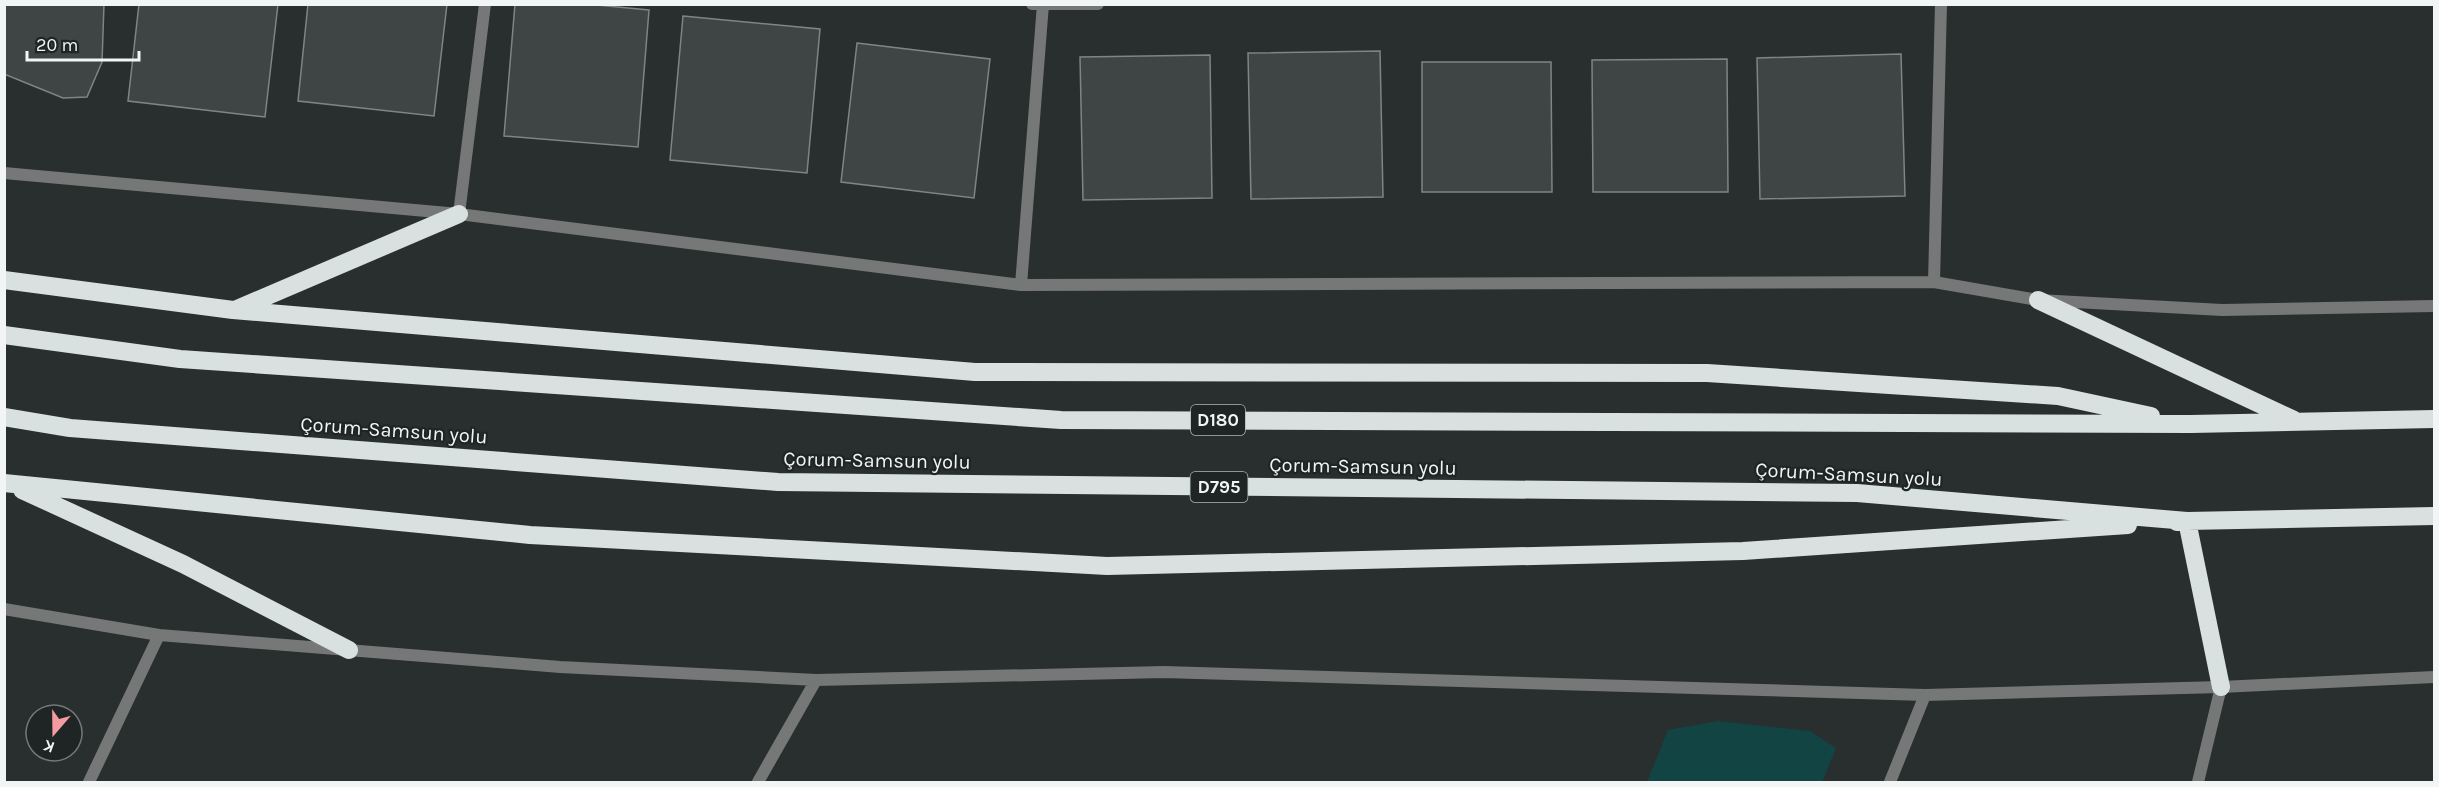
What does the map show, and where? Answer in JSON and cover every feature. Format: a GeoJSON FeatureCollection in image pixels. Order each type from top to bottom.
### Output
{"type":"FeatureCollection","features":[{"type":"Feature","properties":{"kind":"highway"},"geometry":{"type":"LineString","coordinates":[[233,310],[459,214]]}},
{"type":"Feature","properties":{"kind":"highway"},"geometry":{"type":"LineString","coordinates":[[4,280],[233,310],[975,372],[1707,373],[2058,396],[2191,424]]}},
{"type":"Feature","properties":{"kind":"highway"},"geometry":{"type":"LineString","coordinates":[[2038,300],[2298,422]]}},
{"type":"Feature","properties":{"kind":"highway","name":"D180"},"geometry":{"type":"LineString","coordinates":[[4,335],[180,359],[1061,420],[2191,424],[2434,419]]}},
{"type":"Feature","properties":{"kind":"highway","name":"Çorum-Samsun yolu"},"geometry":{"type":"LineString","coordinates":[[4,417],[70,428],[778,482],[1857,493],[2187,521],[2434,516]]}},
{"type":"Feature","properties":{"kind":"highway"},"geometry":{"type":"LineString","coordinates":[[7,484],[530,534],[1107,566],[1743,551],[2187,521],[2221,687]]}},
{"type":"Feature","properties":{"kind":"highway"},"geometry":{"type":"LineString","coordinates":[[7,484],[183,564],[349,650]]}},
{"type":"Feature","properties":{"kind":"street"},"geometry":{"type":"LineString","coordinates":[[459,214],[485,4]]}},
{"type":"Feature","properties":{"kind":"street"},"geometry":{"type":"LineString","coordinates":[[1021,285],[1039,5],[1098,4]]}},
{"type":"Feature","properties":{"kind":"street"},"geometry":{"type":"LineString","coordinates":[[1934,282],[1941,4]]}},
{"type":"Feature","properties":{"kind":"street"},"geometry":{"type":"LineString","coordinates":[[4,173],[459,214],[1021,285],[1934,282],[2038,300],[2222,310],[2434,306]]}},
{"type":"Feature","properties":{"kind":"street"},"geometry":{"type":"LineString","coordinates":[[4,609],[159,635],[560,667],[816,680],[1164,672],[1925,695],[2221,687],[2434,677]]}},
{"type":"Feature","properties":{"kind":"street"},"geometry":{"type":"LineString","coordinates":[[89,783],[159,635]]}},
{"type":"Feature","properties":{"kind":"street"},"geometry":{"type":"LineString","coordinates":[[758,783],[816,680]]}},
{"type":"Feature","properties":{"kind":"street"},"geometry":{"type":"LineString","coordinates":[[2198,783],[2221,687]]}},
{"type":"Feature","properties":{"kind":"street"},"geometry":{"type":"LineString","coordinates":[[1890,783],[1925,695]]}},
{"type":"Feature","properties":{"kind":"shaded area"},"geometry":{"type":"Polygon","coordinates":[[[1718,721],[1810,731],[1836,748],[1822,782],[1647,782],[1668,730],[1718,721]]]}},
{"type":"Feature","properties":{"kind":"building"},"geometry":{"type":"Polygon","coordinates":[[[4,4],[104,4],[102,62],[87,97],[63,98],[4,74],[4,4]]]}},
{"type":"Feature","properties":{"kind":"building"},"geometry":{"type":"Polygon","coordinates":[[[139,4],[278,4],[265,117],[128,101],[139,4]]]}},
{"type":"Feature","properties":{"kind":"building"},"geometry":{"type":"Polygon","coordinates":[[[308,4],[447,4],[434,116],[298,101],[308,4]]]}},
{"type":"Feature","properties":{"kind":"building"},"geometry":{"type":"Polygon","coordinates":[[[515,4],[586,4],[649,10],[638,147],[504,136],[515,4]]]}},
{"type":"Feature","properties":{"kind":"building"},"geometry":{"type":"Polygon","coordinates":[[[683,16],[820,29],[807,173],[670,160],[683,16]]]}},
{"type":"Feature","properties":{"kind":"building"},"geometry":{"type":"Polygon","coordinates":[[[857,43],[990,59],[974,198],[841,182],[857,43]]]}},
{"type":"Feature","properties":{"kind":"building"},"geometry":{"type":"Polygon","coordinates":[[[1380,51],[1383,197],[1251,199],[1248,53],[1380,51]]]}},
{"type":"Feature","properties":{"kind":"building"},"geometry":{"type":"Polygon","coordinates":[[[1901,54],[1905,196],[1760,199],[1757,58],[1901,54]]]}},
{"type":"Feature","properties":{"kind":"building"},"geometry":{"type":"Polygon","coordinates":[[[1210,55],[1212,198],[1083,200],[1080,57],[1210,55]]]}},
{"type":"Feature","properties":{"kind":"building"},"geometry":{"type":"Polygon","coordinates":[[[1727,59],[1728,192],[1593,192],[1592,60],[1727,59]]]}},
{"type":"Feature","properties":{"kind":"building"},"geometry":{"type":"Polygon","coordinates":[[[1422,62],[1551,62],[1552,192],[1422,192],[1422,62]]]}}]}
